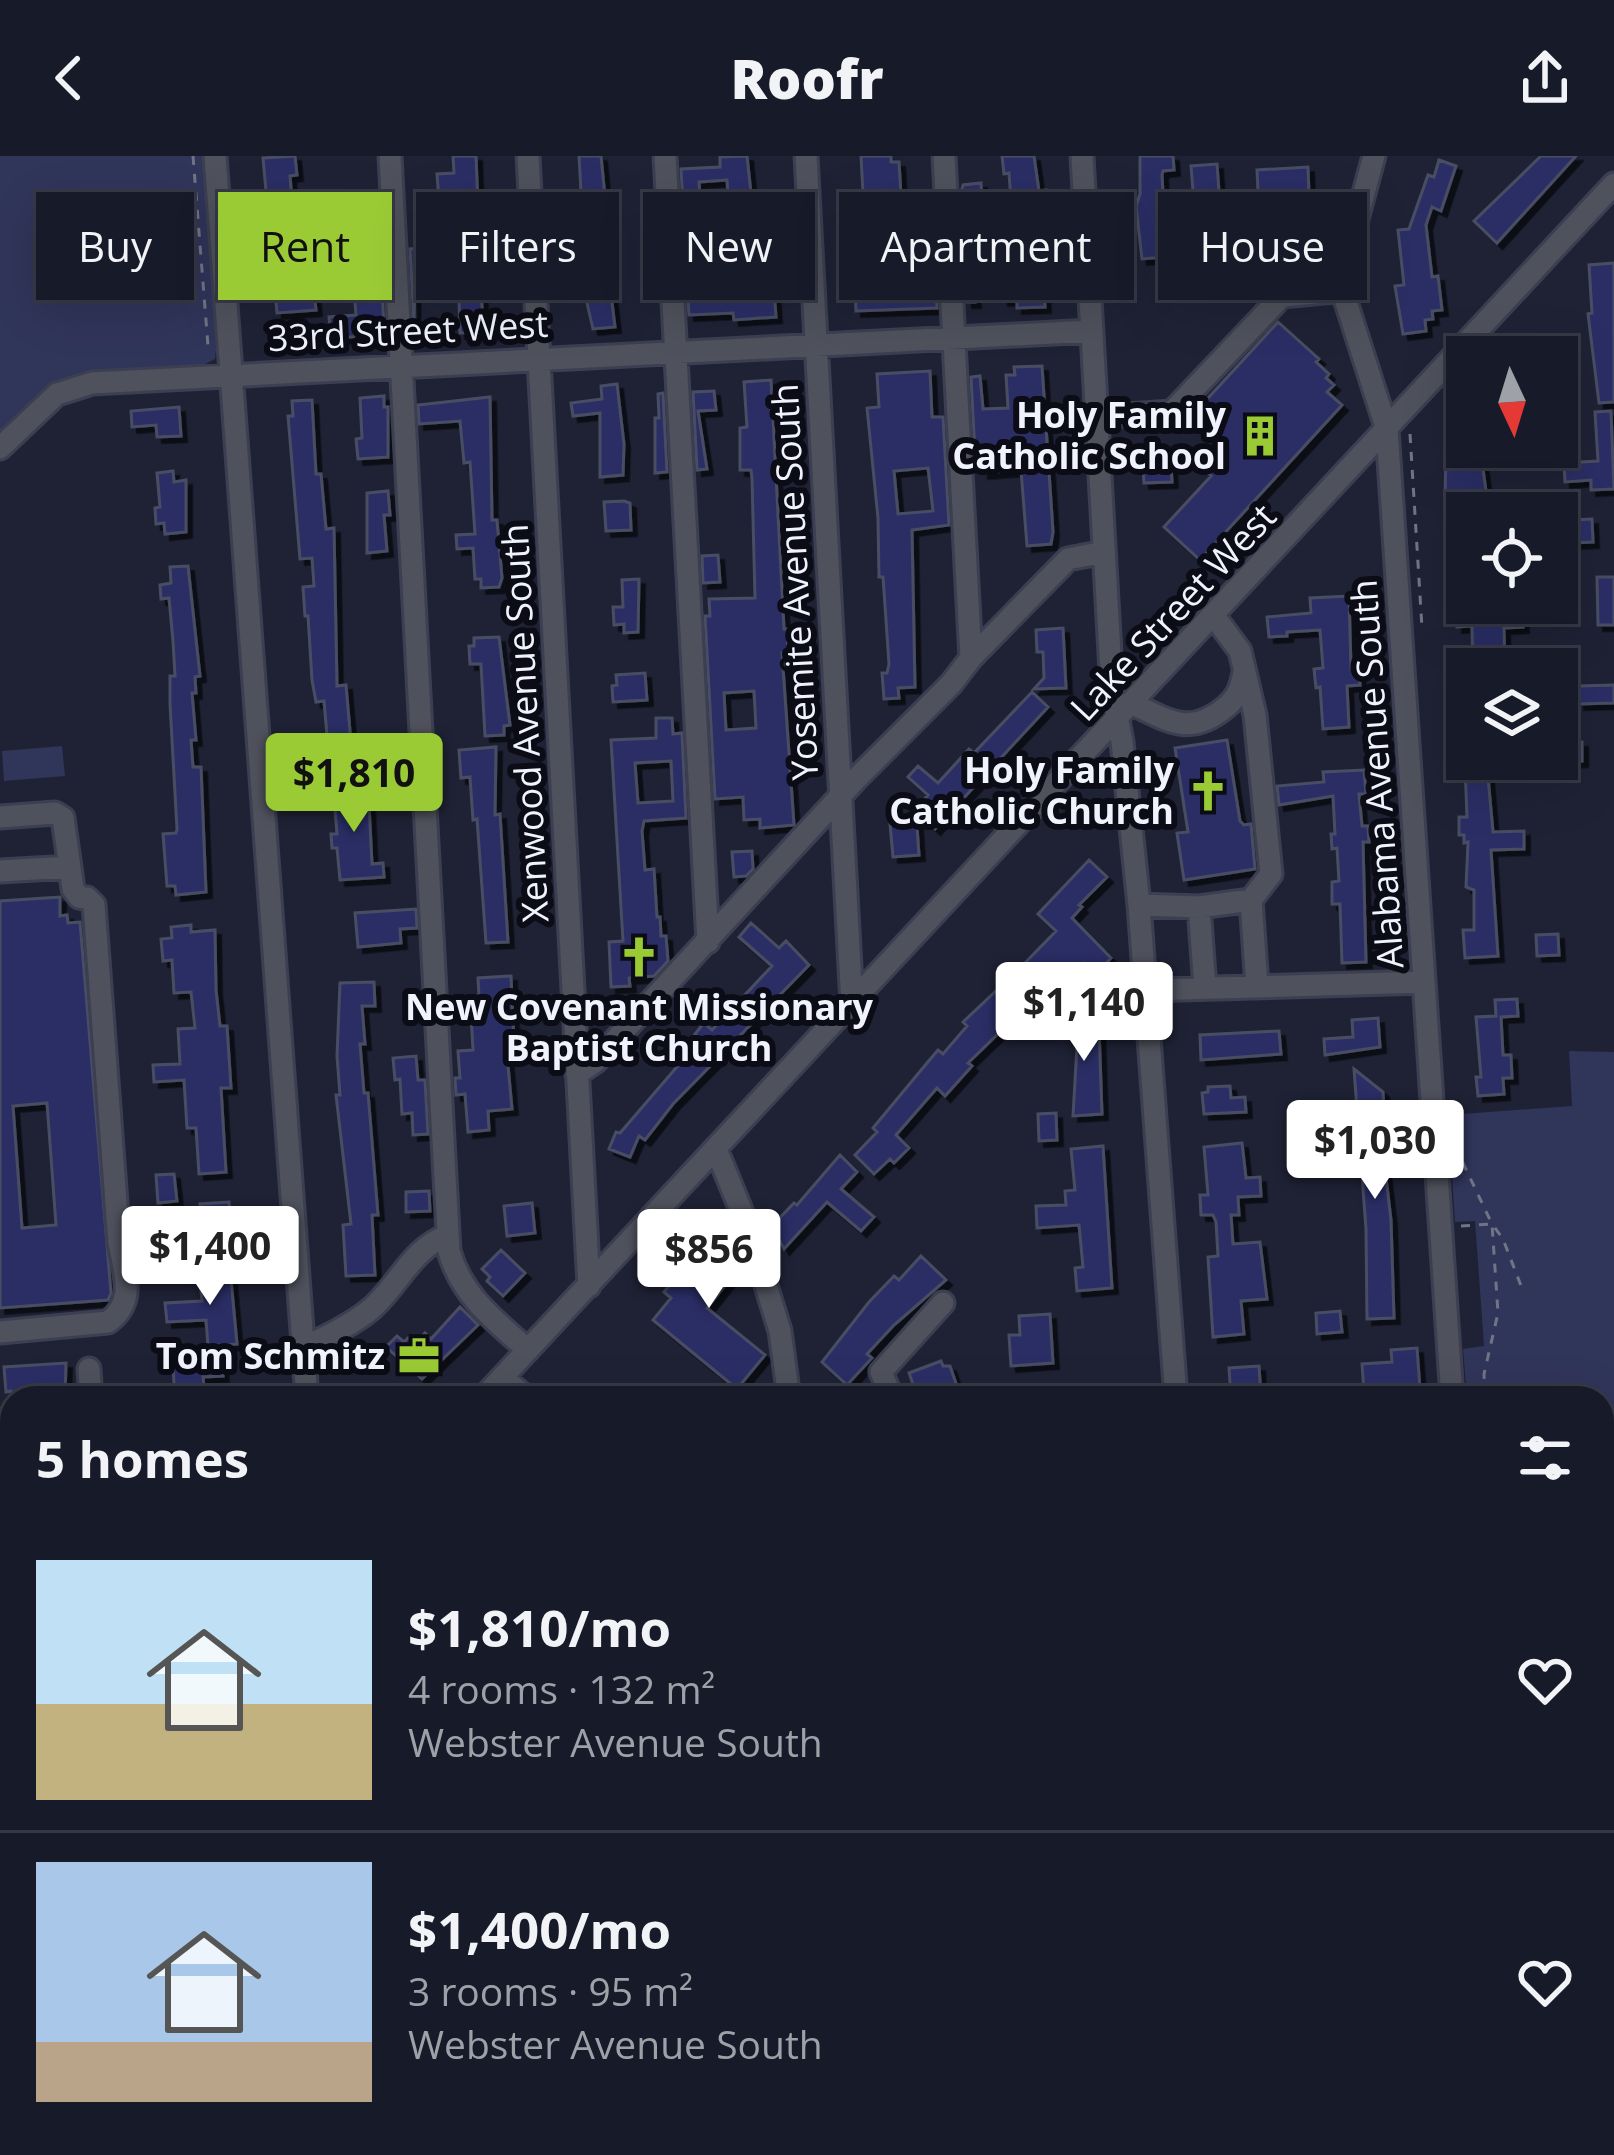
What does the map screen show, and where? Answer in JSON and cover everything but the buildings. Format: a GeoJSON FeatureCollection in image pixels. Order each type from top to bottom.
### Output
{"type":"FeatureCollection","features":[{"type":"Feature","properties":{"kind":"street"},"geometry":{"type":"LineString","coordinates":[[214,156],[221,375],[306,1386]]}},
{"type":"Feature","properties":{"kind":"street"},"geometry":{"type":"LineString","coordinates":[[390,156],[447,1235],[456,1276],[469,1295],[529,1350]]}},
{"type":"Feature","properties":{"kind":"street","name":"Xenwood Avenue South"},"geometry":{"type":"LineString","coordinates":[[527,156],[590,1286]]}},
{"type":"Feature","properties":{"kind":"street"},"geometry":{"type":"LineString","coordinates":[[665,156],[707,941]]}},
{"type":"Feature","properties":{"kind":"street","name":"Yosemite Avenue South"},"geometry":{"type":"LineString","coordinates":[[806,156],[851,1004]]}},
{"type":"Feature","properties":{"kind":"street"},"geometry":{"type":"LineString","coordinates":[[944,156],[970,658]]}},
{"type":"Feature","properties":{"kind":"street"},"geometry":{"type":"LineString","coordinates":[[1082,156],[1112,689],[1125,712],[1175,1386]]}},
{"type":"Feature","properties":{"kind":"street","name":"Alabama Avenue South"},"geometry":{"type":"LineString","coordinates":[[1363,192],[1374,156]]}},
{"type":"Feature","properties":{"kind":"street","name":"Lake Street West"},"geometry":{"type":"LineString","coordinates":[[495,1386],[1614,184]]}},
{"type":"Feature","properties":{"kind":"street"},"geometry":{"type":"LineString","coordinates":[[1096,417],[1172,412],[1278,300]]}},
{"type":"Feature","properties":{"kind":"street","name":"Alabama Avenue South"},"geometry":{"type":"LineString","coordinates":[[1348,300],[1388,430],[1451,1386]]}},
{"type":"Feature","properties":{"kind":"street","name":"33rd Street West"},"geometry":{"type":"LineString","coordinates":[[0,448],[57,394],[92,382],[1091,331]]}},
{"type":"Feature","properties":{"kind":"street"},"geometry":{"type":"LineString","coordinates":[[577,1073],[596,1061],[838,798],[1068,559],[1104,552]]}},
{"type":"Feature","properties":{"kind":"street"},"geometry":{"type":"LineString","coordinates":[[1214,616],[1240,651],[1255,715],[1270,874],[1251,900],[1258,986]]}},
{"type":"Feature","properties":{"kind":"street"},"geometry":{"type":"LineString","coordinates":[[1125,712],[1191,725],[1210,720],[1233,701],[1244,672]]}},
{"type":"Feature","properties":{"kind":"street"},"geometry":{"type":"LineString","coordinates":[[0,817],[55,813],[63,818],[74,889],[95,910],[119,1244],[128,1294],[122,1312],[108,1322],[0,1332]]}},
{"type":"Feature","properties":{"kind":"street"},"geometry":{"type":"LineString","coordinates":[[0,871],[70,867]]}},
{"type":"Feature","properties":{"kind":"street"},"geometry":{"type":"LineString","coordinates":[[1139,905],[1199,907],[1251,900]]}},
{"type":"Feature","properties":{"kind":"street"},"geometry":{"type":"LineString","coordinates":[[1199,907],[1204,988]]}},
{"type":"Feature","properties":{"kind":"street"},"geometry":{"type":"LineString","coordinates":[[1146,990],[1424,982]]}},
{"type":"Feature","properties":{"kind":"street"},"geometry":{"type":"LineString","coordinates":[[716,1149],[748,1226],[780,1331],[787,1386]]}},
{"type":"Feature","properties":{"kind":"street"},"geometry":{"type":"LineString","coordinates":[[303,1347],[327,1338],[372,1308],[430,1241],[447,1235]]}},
{"type":"Feature","properties":{"kind":"street"},"geometry":{"type":"LineString","coordinates":[[887,1386],[881,1372],[943,1304]]}},
{"type":"Feature","properties":{"kind":"street"},"geometry":{"type":"LineString","coordinates":[[89,1369],[90,1386]]}},
{"type":"Feature","properties":{"kind":"street"},"geometry":{"type":"LineString","coordinates":[[503,1378],[513,1386]]}},
{"type":"Feature","properties":{"kind":"path"},"geometry":{"type":"LineString","coordinates":[[193,156],[221,375]]}},
{"type":"Feature","properties":{"kind":"path"},"geometry":{"type":"LineString","coordinates":[[1455,1145],[1503,1239],[1523,1292]]}},
{"type":"Feature","properties":{"kind":"path"},"geometry":{"type":"LineString","coordinates":[[1440,1227],[1492,1224]]}},
{"type":"Feature","properties":{"kind":"path"},"geometry":{"type":"LineString","coordinates":[[1484,1386],[1498,1313],[1492,1224]]}},
{"type":"Feature","properties":{"kind":"shaded area"},"geometry":{"type":"Polygon","coordinates":[[[0,156],[203,156],[215,359],[205,364],[105,372],[0,438],[0,156]]]}},
{"type":"Feature","properties":{"kind":"shaded area"},"geometry":{"type":"Polygon","coordinates":[[[62,746],[65,776],[4,781],[2,751],[62,746]]]}},
{"type":"Feature","properties":{"kind":"shaded area"},"geometry":{"type":"Polygon","coordinates":[[[1569,1051],[1614,1052],[1614,1386],[1466,1386],[1463,1349],[1484,1346],[1475,1221],[1455,1222],[1448,1115],[1572,1106],[1569,1051]]]}},
{"type":"Feature","properties":{"kind":"place","name":"Holy Family Catholic School"},"geometry":{"type":"Point","coordinates":[1260,436]}},
{"type":"Feature","properties":{"kind":"place","name":"Holy Family Catholic Church"},"geometry":{"type":"Point","coordinates":[1208,791]}},
{"type":"Feature","properties":{"kind":"place","name":"New Covenant Missionary Baptist Church"},"geometry":{"type":"Point","coordinates":[639,957]}},
{"type":"Feature","properties":{"kind":"place","name":"Tom Schmitz"},"geometry":{"type":"Point","coordinates":[419,1356]}}]}
